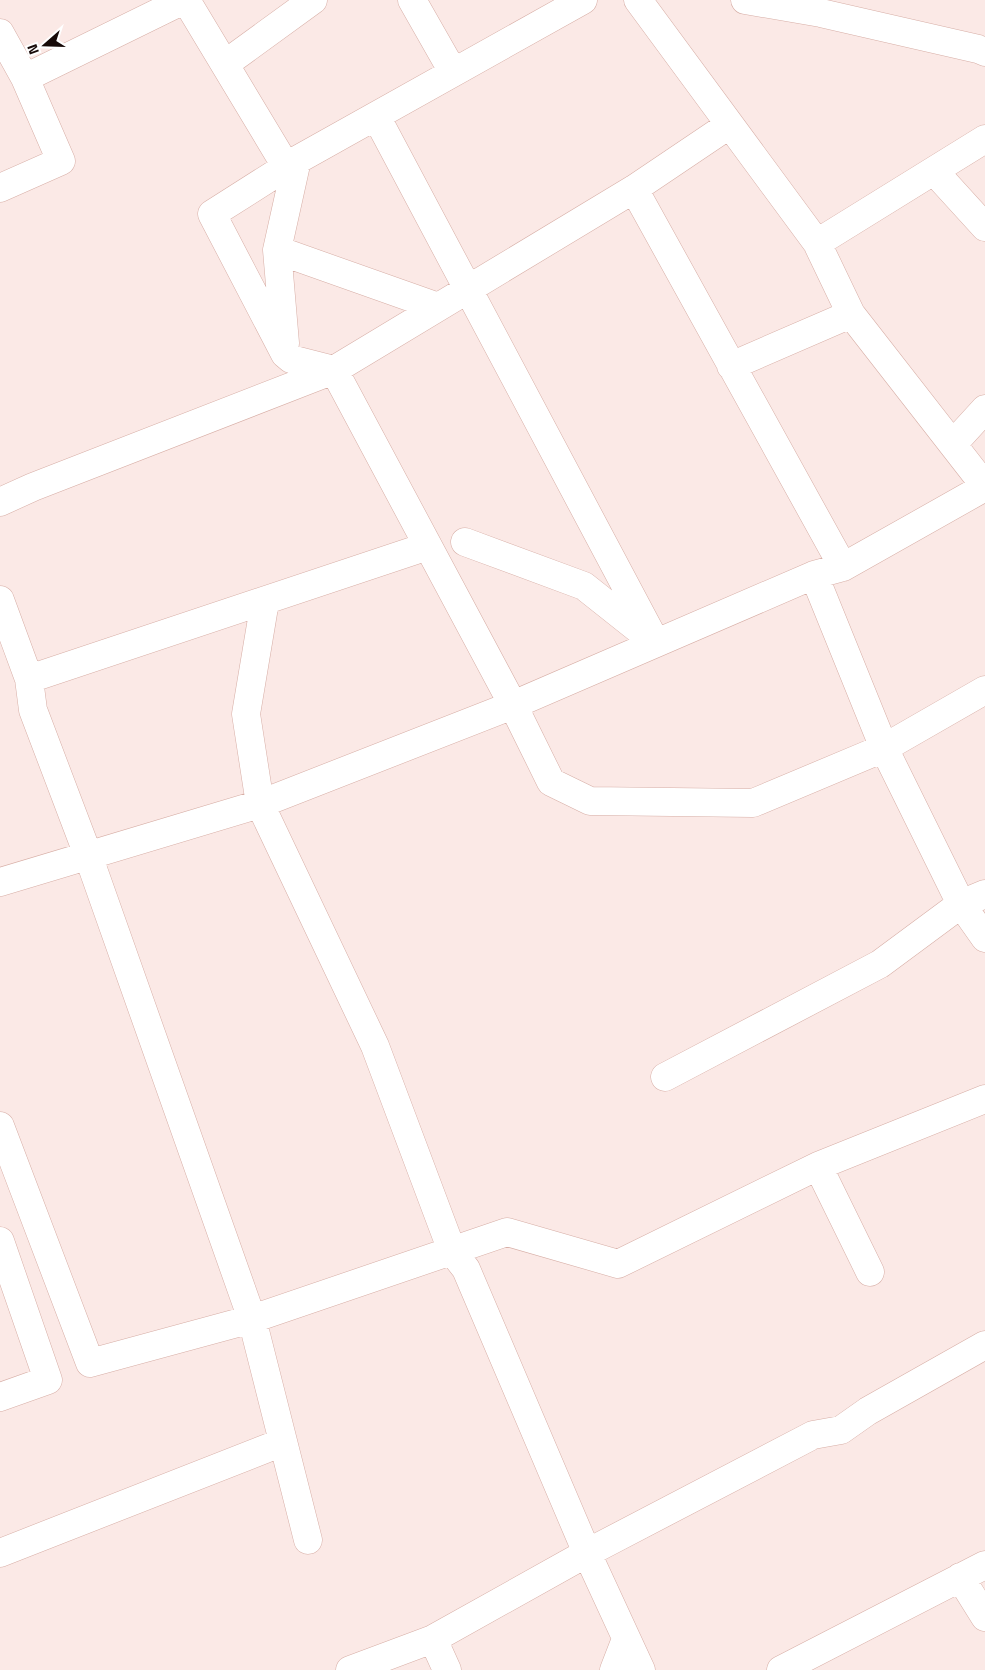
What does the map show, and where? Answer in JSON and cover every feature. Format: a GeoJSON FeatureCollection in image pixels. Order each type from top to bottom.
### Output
{"type":"FeatureCollection","features":[{"type":"Feature","properties":{"kind":"street"},"geometry":{"type":"LineString","coordinates":[[25,78],[185,0],[284,163],[297,160]]}},
{"type":"Feature","properties":{"kind":"street"},"geometry":{"type":"LineString","coordinates":[[225,64],[313,0]]}},
{"type":"Feature","properties":{"kind":"street"},"geometry":{"type":"LineString","coordinates":[[412,0],[453,72]]}},
{"type":"Feature","properties":{"kind":"street"},"geometry":{"type":"LineString","coordinates":[[584,0],[297,160],[212,214],[285,354],[291,359],[334,370],[513,705],[550,782],[590,801],[753,803],[884,748],[985,690]]}},
{"type":"Feature","properties":{"kind":"street"},"geometry":{"type":"LineString","coordinates":[[0,882],[260,804],[513,705],[814,575],[843,567],[985,486],[852,314],[817,243],[638,0]]}},
{"type":"Feature","properties":{"kind":"street"},"geometry":{"type":"LineString","coordinates":[[745,0],[821,13],[985,52]]}},
{"type":"Feature","properties":{"kind":"street"},"geometry":{"type":"LineString","coordinates":[[0,33],[25,78],[61,161],[0,188]]}},
{"type":"Feature","properties":{"kind":"street"},"geometry":{"type":"LineString","coordinates":[[376,116],[656,643]]}},
{"type":"Feature","properties":{"kind":"street"},"geometry":{"type":"LineString","coordinates":[[0,502],[33,487],[334,370],[634,189],[729,125]]}},
{"type":"Feature","properties":{"kind":"street"},"geometry":{"type":"LineString","coordinates":[[817,243],[985,139]]}},
{"type":"Feature","properties":{"kind":"street"},"geometry":{"type":"LineString","coordinates":[[285,354],[277,250],[297,160]]}},
{"type":"Feature","properties":{"kind":"street"},"geometry":{"type":"LineString","coordinates":[[934,171],[985,227]]}},
{"type":"Feature","properties":{"kind":"street"},"geometry":{"type":"LineString","coordinates":[[634,189],[843,567]]}},
{"type":"Feature","properties":{"kind":"street"},"geometry":{"type":"LineString","coordinates":[[277,250],[438,307]]}},
{"type":"Feature","properties":{"kind":"street"},"geometry":{"type":"LineString","coordinates":[[731,366],[852,314]]}},
{"type":"Feature","properties":{"kind":"street"},"geometry":{"type":"LineString","coordinates":[[953,444],[985,409]]}},
{"type":"Feature","properties":{"kind":"street"},"geometry":{"type":"LineString","coordinates":[[466,542],[584,586],[656,643]]}},
{"type":"Feature","properties":{"kind":"street"},"geometry":{"type":"LineString","coordinates":[[29,679],[428,546]]}},
{"type":"Feature","properties":{"kind":"street"},"geometry":{"type":"LineString","coordinates":[[814,575],[884,748],[973,899],[985,938]]}},
{"type":"Feature","properties":{"kind":"street"},"geometry":{"type":"LineString","coordinates":[[0,600],[29,679],[33,710],[88,855],[252,1319],[308,1540]]}},
{"type":"Feature","properties":{"kind":"street"},"geometry":{"type":"LineString","coordinates":[[265,601],[246,714],[260,804],[375,1046],[452,1251],[466,1268],[586,1553],[640,1670]]}},
{"type":"Feature","properties":{"kind":"street"},"geometry":{"type":"LineString","coordinates":[[665,1077],[880,964],[973,899]]}},
{"type":"Feature","properties":{"kind":"street"},"geometry":{"type":"LineString","coordinates":[[0,1126],[90,1363],[252,1319],[507,1232],[618,1264],[818,1166],[985,1099]]}},
{"type":"Feature","properties":{"kind":"street"},"geometry":{"type":"LineString","coordinates":[[818,1166],[870,1272]]}},
{"type":"Feature","properties":{"kind":"street"},"geometry":{"type":"LineString","coordinates":[[0,1241],[48,1380],[0,1397]]}},
{"type":"Feature","properties":{"kind":"street"},"geometry":{"type":"LineString","coordinates":[[350,1670],[433,1639],[586,1553],[813,1435],[841,1430],[868,1411],[985,1345]]}},
{"type":"Feature","properties":{"kind":"street"},"geometry":{"type":"LineString","coordinates":[[0,1553],[283,1442]]}},
{"type":"Feature","properties":{"kind":"street"},"geometry":{"type":"LineString","coordinates":[[780,1670],[985,1564]]}},
{"type":"Feature","properties":{"kind":"street"},"geometry":{"type":"LineString","coordinates":[[960,1578],[985,1617]]}},
{"type":"Feature","properties":{"kind":"street"},"geometry":{"type":"LineString","coordinates":[[433,1639],[447,1670]]}},
{"type":"Feature","properties":{"kind":"street"},"geometry":{"type":"LineString","coordinates":[[614,1670],[626,1639]]}}]}
